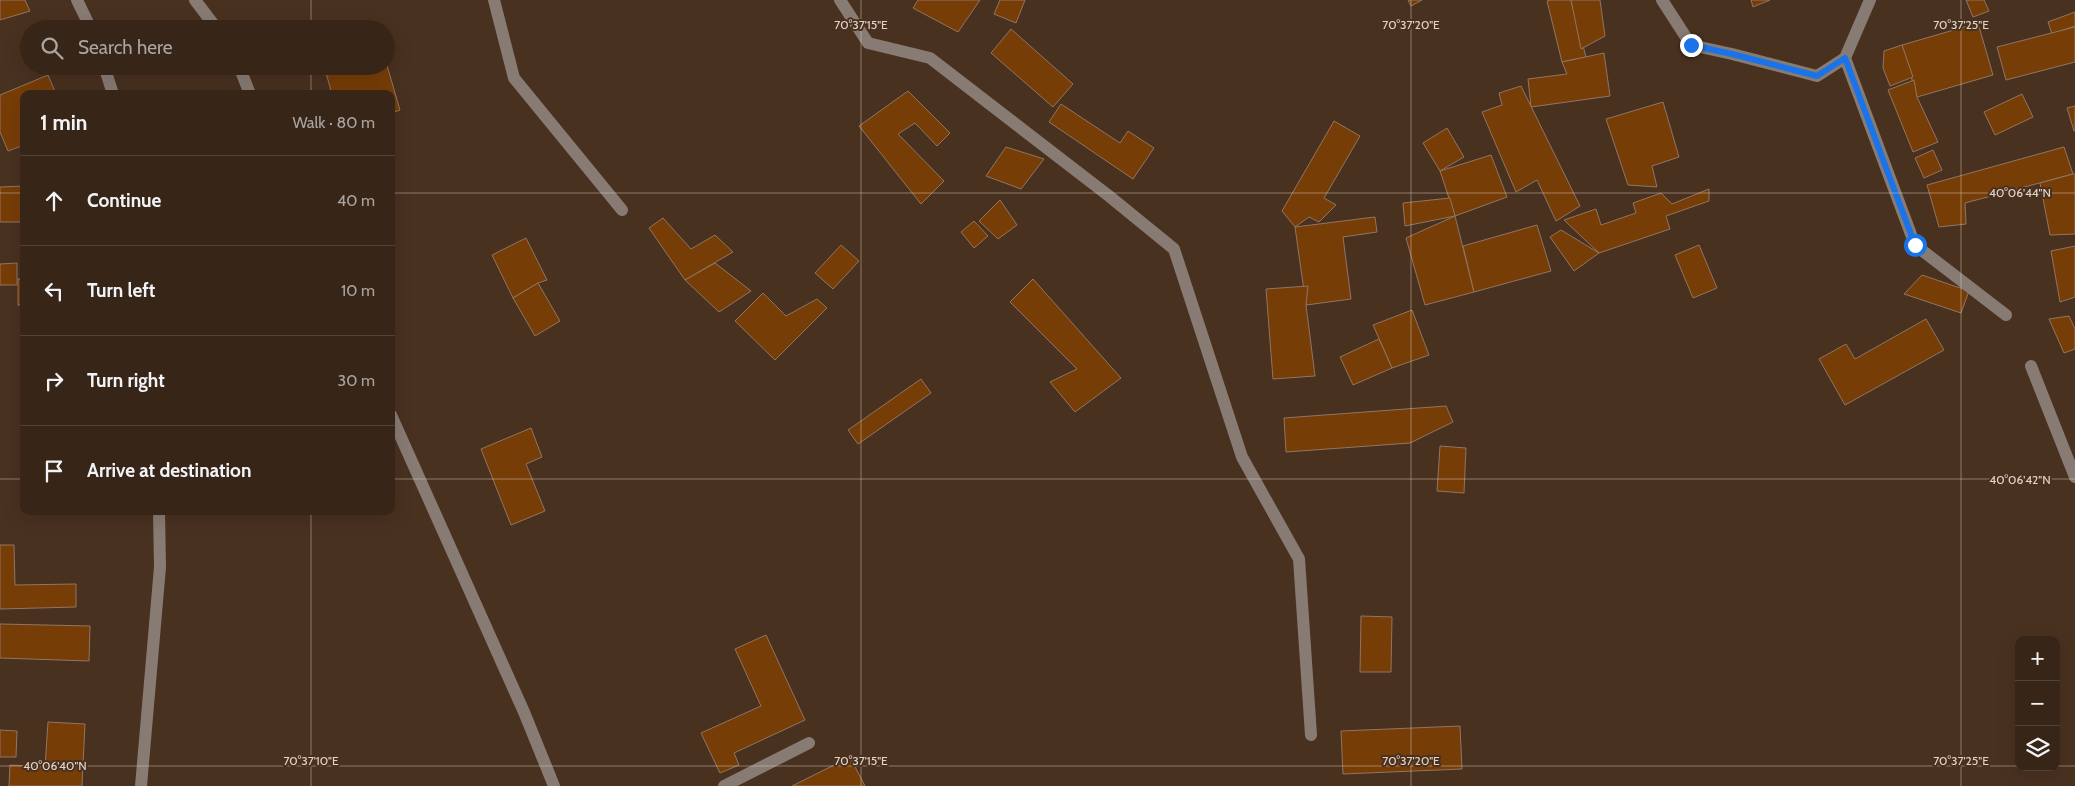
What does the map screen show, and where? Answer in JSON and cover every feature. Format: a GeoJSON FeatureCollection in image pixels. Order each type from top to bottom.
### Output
{"type":"FeatureCollection","features":[{"type":"Feature","properties":{"kind":"street"},"geometry":{"type":"LineString","coordinates":[[76,0],[86,20]]}},
{"type":"Feature","properties":{"kind":"street"},"geometry":{"type":"LineString","coordinates":[[195,0],[210,20]]}},
{"type":"Feature","properties":{"kind":"street"},"geometry":{"type":"LineString","coordinates":[[494,0],[514,78],[622,210]]}},
{"type":"Feature","properties":{"kind":"street"},"geometry":{"type":"LineString","coordinates":[[840,0],[868,43],[930,58],[1109,196],[1174,249],[1242,457],[1299,560],[1311,735]]}},
{"type":"Feature","properties":{"kind":"street"},"geometry":{"type":"LineString","coordinates":[[1662,0],[1691,45],[1817,76],[1845,58],[1870,0]]}},
{"type":"Feature","properties":{"kind":"street"},"geometry":{"type":"LineString","coordinates":[[1845,58],[1915,245],[2006,315]]}},
{"type":"Feature","properties":{"kind":"street"},"geometry":{"type":"LineString","coordinates":[[107,75],[112,90]]}},
{"type":"Feature","properties":{"kind":"street"},"geometry":{"type":"LineString","coordinates":[[243,75],[248,90]]}},
{"type":"Feature","properties":{"kind":"street"},"geometry":{"type":"LineString","coordinates":[[2031,366],[2075,477]]}},
{"type":"Feature","properties":{"kind":"street"},"geometry":{"type":"LineString","coordinates":[[395,424],[524,712],[554,786]]}},
{"type":"Feature","properties":{"kind":"street"},"geometry":{"type":"LineString","coordinates":[[141,786],[160,567],[158,515]]}},
{"type":"Feature","properties":{"kind":"street"},"geometry":{"type":"LineString","coordinates":[[724,786],[809,743]]}},
{"type":"Feature","properties":{"kind":"building"},"geometry":{"type":"Polygon","coordinates":[[[0,0],[25,0],[30,11],[0,20],[0,0]]]}},
{"type":"Feature","properties":{"kind":"building"},"geometry":{"type":"Polygon","coordinates":[[[918,0],[980,0],[958,32],[913,8],[918,0]]]}},
{"type":"Feature","properties":{"kind":"building"},"geometry":{"type":"Polygon","coordinates":[[[1000,0],[1025,0],[1016,23],[994,14],[1000,0]]]}},
{"type":"Feature","properties":{"kind":"building"},"geometry":{"type":"Polygon","coordinates":[[[1408,0],[1422,0],[1411,6],[1408,0]]]}},
{"type":"Feature","properties":{"kind":"building"},"geometry":{"type":"Polygon","coordinates":[[[1571,0],[1586,57],[1562,62],[1547,1],[1571,0]]]}},
{"type":"Feature","properties":{"kind":"building"},"geometry":{"type":"Polygon","coordinates":[[[1571,0],[1600,0],[1605,36],[1581,49],[1571,0]]]}},
{"type":"Feature","properties":{"kind":"building"},"geometry":{"type":"Polygon","coordinates":[[[1751,0],[1770,0],[1753,7],[1751,0]]]}},
{"type":"Feature","properties":{"kind":"building"},"geometry":{"type":"Polygon","coordinates":[[[1966,0],[1984,0],[1989,11],[1973,17],[1966,0]]]}},
{"type":"Feature","properties":{"kind":"building"},"geometry":{"type":"Polygon","coordinates":[[[2075,12],[2075,26],[2052,34],[2048,22],[2075,12]]]}},
{"type":"Feature","properties":{"kind":"building"},"geometry":{"type":"Polygon","coordinates":[[[1978,23],[1993,75],[1917,97],[1902,45],[1978,23]]]}},
{"type":"Feature","properties":{"kind":"building"},"geometry":{"type":"Polygon","coordinates":[[[2075,27],[2075,62],[2006,80],[1997,47],[2075,27]]]}},
{"type":"Feature","properties":{"kind":"building"},"geometry":{"type":"Polygon","coordinates":[[[1011,29],[1073,84],[1053,107],[991,53],[1011,29]]]}},
{"type":"Feature","properties":{"kind":"building"},"geometry":{"type":"Polygon","coordinates":[[[1902,45],[1913,77],[1890,86],[1883,68],[1884,51],[1902,45]]]}},
{"type":"Feature","properties":{"kind":"building"},"geometry":{"type":"Polygon","coordinates":[[[1604,53],[1610,96],[1531,107],[1528,79],[1567,74],[1562,62],[1604,53]]]}},
{"type":"Feature","properties":{"kind":"building"},"geometry":{"type":"Polygon","coordinates":[[[48,75],[54,90],[20,90],[20,146],[8,151],[0,132],[0,95],[48,75]]]}},
{"type":"Feature","properties":{"kind":"building"},"geometry":{"type":"Polygon","coordinates":[[[327,75],[390,75],[394,90],[331,90],[327,75]]]}},
{"type":"Feature","properties":{"kind":"building"},"geometry":{"type":"Polygon","coordinates":[[[1914,80],[1917,97],[1938,142],[1913,152],[1888,90],[1914,80]]]}},
{"type":"Feature","properties":{"kind":"building"},"geometry":{"type":"Polygon","coordinates":[[[1521,86],[1580,206],[1556,221],[1537,180],[1516,192],[1482,112],[1502,105],[1499,93],[1521,86]]]}},
{"type":"Feature","properties":{"kind":"building"},"geometry":{"type":"Polygon","coordinates":[[[908,91],[950,133],[937,146],[915,123],[898,134],[944,181],[921,204],[859,126],[908,91]]]}},
{"type":"Feature","properties":{"kind":"building"},"geometry":{"type":"Polygon","coordinates":[[[395,93],[400,110],[395,112],[395,93]]]}},
{"type":"Feature","properties":{"kind":"building"},"geometry":{"type":"Polygon","coordinates":[[[2022,94],[2033,117],[1995,135],[1984,112],[2022,94]]]}},
{"type":"Feature","properties":{"kind":"building"},"geometry":{"type":"Polygon","coordinates":[[[1663,102],[1679,157],[1652,166],[1657,187],[1628,185],[1606,119],[1663,102]]]}},
{"type":"Feature","properties":{"kind":"building"},"geometry":{"type":"Polygon","coordinates":[[[1061,104],[1120,143],[1128,131],[1154,148],[1133,179],[1049,122],[1061,104]]]}},
{"type":"Feature","properties":{"kind":"building"},"geometry":{"type":"Polygon","coordinates":[[[2075,106],[2075,131],[2074,131],[2067,108],[2075,106]]]}},
{"type":"Feature","properties":{"kind":"building"},"geometry":{"type":"Polygon","coordinates":[[[1334,121],[1360,136],[1324,198],[1336,205],[1319,222],[1309,217],[1295,227],[1282,211],[1334,121]]]}},
{"type":"Feature","properties":{"kind":"building"},"geometry":{"type":"Polygon","coordinates":[[[1447,128],[1464,157],[1440,171],[1423,143],[1447,128]]]}},
{"type":"Feature","properties":{"kind":"building"},"geometry":{"type":"Polygon","coordinates":[[[1006,147],[1044,159],[1021,189],[986,176],[1006,147]]]}},
{"type":"Feature","properties":{"kind":"building"},"geometry":{"type":"Polygon","coordinates":[[[2064,147],[2073,174],[1965,203],[1966,224],[1939,227],[1927,185],[2064,147]]]}},
{"type":"Feature","properties":{"kind":"building"},"geometry":{"type":"Polygon","coordinates":[[[1933,150],[1942,170],[1924,178],[1915,158],[1933,150]]]}},
{"type":"Feature","properties":{"kind":"building"},"geometry":{"type":"Polygon","coordinates":[[[1491,155],[1507,197],[1455,216],[1440,171],[1491,155]]]}},
{"type":"Feature","properties":{"kind":"building"},"geometry":{"type":"Polygon","coordinates":[[[2075,174],[2075,234],[2050,235],[2040,183],[2075,174]]]}},
{"type":"Feature","properties":{"kind":"building"},"geometry":{"type":"Polygon","coordinates":[[[20,186],[20,222],[0,222],[0,187],[20,186]]]}},
{"type":"Feature","properties":{"kind":"building"},"geometry":{"type":"Polygon","coordinates":[[[1709,189],[1709,201],[1666,216],[1670,229],[1599,253],[1564,220],[1596,209],[1601,225],[1636,213],[1633,203],[1661,193],[1672,204],[1709,189]]]}},
{"type":"Feature","properties":{"kind":"building"},"geometry":{"type":"Polygon","coordinates":[[[1450,198],[1455,216],[1405,226],[1403,203],[1450,198]]]}},
{"type":"Feature","properties":{"kind":"building"},"geometry":{"type":"Polygon","coordinates":[[[1000,200],[1017,225],[998,239],[979,221],[1000,200]]]}},
{"type":"Feature","properties":{"kind":"building"},"geometry":{"type":"Polygon","coordinates":[[[1455,216],[1474,292],[1425,305],[1406,238],[1455,216]]]}},
{"type":"Feature","properties":{"kind":"building"},"geometry":{"type":"Polygon","coordinates":[[[1375,217],[1377,232],[1343,237],[1351,299],[1306,305],[1295,227],[1375,217]]]}},
{"type":"Feature","properties":{"kind":"building"},"geometry":{"type":"Polygon","coordinates":[[[663,218],[691,249],[715,235],[733,252],[685,280],[649,228],[663,218]]]}},
{"type":"Feature","properties":{"kind":"building"},"geometry":{"type":"Polygon","coordinates":[[[974,221],[988,236],[974,248],[961,232],[974,221]]]}},
{"type":"Feature","properties":{"kind":"building"},"geometry":{"type":"Polygon","coordinates":[[[1537,225],[1551,271],[1474,292],[1463,246],[1537,225]]]}},
{"type":"Feature","properties":{"kind":"building"},"geometry":{"type":"Polygon","coordinates":[[[1561,230],[1599,253],[1574,271],[1550,237],[1561,230]]]}},
{"type":"Feature","properties":{"kind":"building"},"geometry":{"type":"Polygon","coordinates":[[[526,238],[547,280],[538,283],[513,298],[492,255],[526,238]]]}},
{"type":"Feature","properties":{"kind":"building"},"geometry":{"type":"Polygon","coordinates":[[[841,245],[859,261],[833,289],[815,273],[841,245]]]}},
{"type":"Feature","properties":{"kind":"building"},"geometry":{"type":"Polygon","coordinates":[[[1699,245],[1717,288],[1693,298],[1675,255],[1699,245]]]}},
{"type":"Feature","properties":{"kind":"building"},"geometry":{"type":"Polygon","coordinates":[[[2075,246],[2075,297],[2060,302],[2051,251],[2075,246]]]}},
{"type":"Feature","properties":{"kind":"building"},"geometry":{"type":"Polygon","coordinates":[[[17,263],[17,285],[0,285],[0,264],[17,263]]]}},
{"type":"Feature","properties":{"kind":"building"},"geometry":{"type":"Polygon","coordinates":[[[715,263],[751,291],[719,312],[685,280],[715,263]]]}},
{"type":"Feature","properties":{"kind":"building"},"geometry":{"type":"Polygon","coordinates":[[[1922,275],[1969,291],[1961,313],[1904,294],[1922,275]]]}},
{"type":"Feature","properties":{"kind":"building"},"geometry":{"type":"Polygon","coordinates":[[[18,279],[20,279],[20,305],[18,305],[18,279]]]}},
{"type":"Feature","properties":{"kind":"building"},"geometry":{"type":"Polygon","coordinates":[[[1033,279],[1121,378],[1075,412],[1050,382],[1077,369],[1010,302],[1033,279]]]}},
{"type":"Feature","properties":{"kind":"building"},"geometry":{"type":"Polygon","coordinates":[[[538,283],[560,321],[535,336],[513,298],[538,283]]]}},
{"type":"Feature","properties":{"kind":"building"},"geometry":{"type":"Polygon","coordinates":[[[1308,286],[1306,305],[1315,376],[1273,379],[1266,289],[1308,286]]]}},
{"type":"Feature","properties":{"kind":"building"},"geometry":{"type":"Polygon","coordinates":[[[763,293],[786,316],[817,299],[827,308],[775,360],[735,321],[763,293]]]}},
{"type":"Feature","properties":{"kind":"building"},"geometry":{"type":"Polygon","coordinates":[[[1412,310],[1429,355],[1392,368],[1373,325],[1412,310]]]}},
{"type":"Feature","properties":{"kind":"building"},"geometry":{"type":"Polygon","coordinates":[[[2069,316],[2075,329],[2075,349],[2064,353],[2049,319],[2069,316]]]}},
{"type":"Feature","properties":{"kind":"building"},"geometry":{"type":"Polygon","coordinates":[[[1926,319],[1944,350],[1845,405],[1819,359],[1846,344],[1855,359],[1926,319]]]}},
{"type":"Feature","properties":{"kind":"building"},"geometry":{"type":"Polygon","coordinates":[[[1379,339],[1392,368],[1353,385],[1340,357],[1379,339]]]}},
{"type":"Feature","properties":{"kind":"building"},"geometry":{"type":"Polygon","coordinates":[[[921,379],[931,393],[858,444],[848,430],[921,379]]]}},
{"type":"Feature","properties":{"kind":"building"},"geometry":{"type":"Polygon","coordinates":[[[1446,406],[1453,422],[1410,443],[1286,452],[1284,418],[1446,406]]]}},
{"type":"Feature","properties":{"kind":"building"},"geometry":{"type":"Polygon","coordinates":[[[531,428],[542,457],[526,464],[545,511],[511,525],[481,449],[531,428]]]}},
{"type":"Feature","properties":{"kind":"building"},"geometry":{"type":"Polygon","coordinates":[[[1440,446],[1466,448],[1464,493],[1437,491],[1440,446]]]}},
{"type":"Feature","properties":{"kind":"building"},"geometry":{"type":"Polygon","coordinates":[[[0,545],[14,545],[15,585],[76,584],[76,607],[0,609],[0,545]]]}},
{"type":"Feature","properties":{"kind":"building"},"geometry":{"type":"Polygon","coordinates":[[[1361,616],[1392,617],[1391,672],[1360,672],[1361,616]]]}},
{"type":"Feature","properties":{"kind":"building"},"geometry":{"type":"Polygon","coordinates":[[[0,624],[90,626],[89,661],[0,658],[0,624]]]}},
{"type":"Feature","properties":{"kind":"building"},"geometry":{"type":"Polygon","coordinates":[[[766,635],[805,720],[734,753],[739,765],[720,773],[701,733],[761,706],[735,649],[766,635]]]}},
{"type":"Feature","properties":{"kind":"building"},"geometry":{"type":"Polygon","coordinates":[[[48,722],[85,724],[82,786],[9,786],[10,765],[45,767],[48,722]]]}},
{"type":"Feature","properties":{"kind":"building"},"geometry":{"type":"Polygon","coordinates":[[[1460,726],[1462,769],[1343,774],[1341,731],[1460,726]]]}},
{"type":"Feature","properties":{"kind":"building"},"geometry":{"type":"Polygon","coordinates":[[[0,730],[17,731],[16,757],[0,757],[0,730]]]}},
{"type":"Feature","properties":{"kind":"building"},"geometry":{"type":"Polygon","coordinates":[[[850,757],[865,786],[792,786],[850,757]]]}},
{"type":"Feature","properties":{"kind":"route"},"geometry":{"type":"LineString","coordinates":[[1691,45],[1817,76],[1845,58],[1915,245]]}}]}
